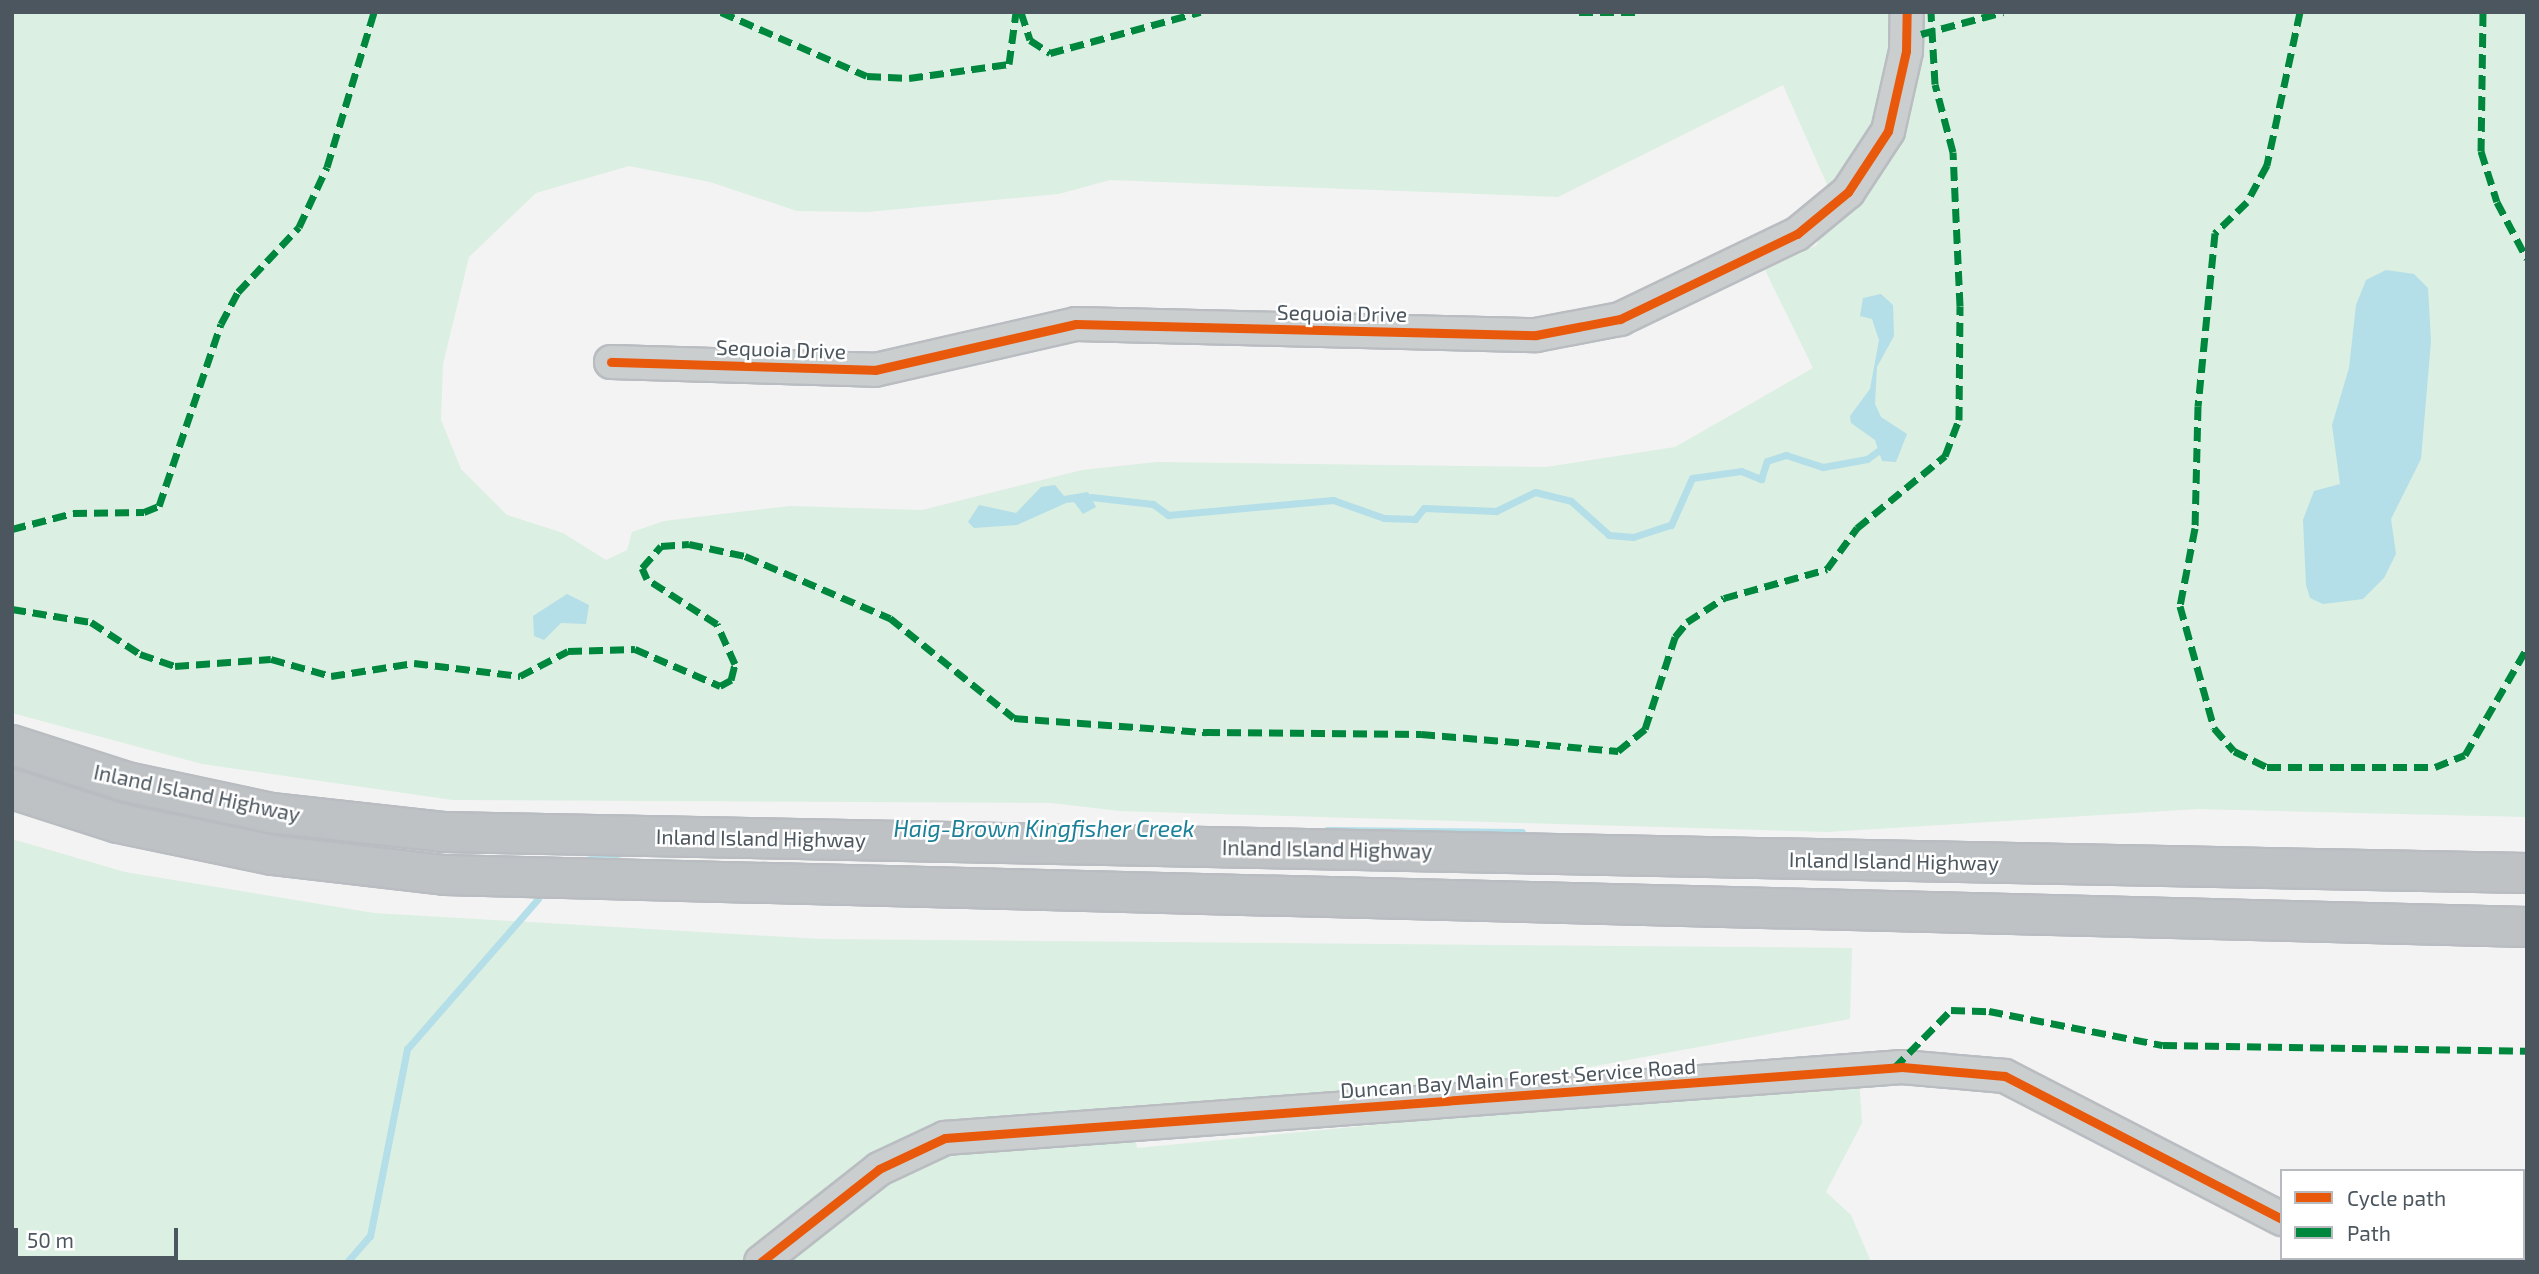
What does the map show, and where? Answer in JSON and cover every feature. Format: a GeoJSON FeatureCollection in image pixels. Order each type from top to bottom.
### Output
{"type":"FeatureCollection","features":[{"type":"Feature","properties":{"kind":"highway","name":"Inland Island Highway"},"geometry":{"type":"LineString","coordinates":[[12,745],[127,782],[271,813],[443,832],[2527,873]]}},
{"type":"Feature","properties":{"kind":"highway","name":"Inland Island Highway"},"geometry":{"type":"LineString","coordinates":[[12,789],[118,823],[272,855],[445,875],[2527,927]]}},
{"type":"Feature","properties":{"kind":"street","name":"Sequoia Drive"},"geometry":{"type":"LineString","coordinates":[[611,362],[875,370],[1076,324],[1536,335],[1620,319],[1797,234],[1848,192],[1888,131],[1906,51],[1907,12]]}},
{"type":"Feature","properties":{"kind":"street","name":"Duncan Bay Main Forest Service Road"},"geometry":{"type":"LineString","coordinates":[[761,1262],[879,1169],[945,1138],[1902,1067],[2005,1076],[2280,1218]]}},
{"type":"Feature","properties":{"kind":"green space"},"geometry":{"type":"Polygon","coordinates":[[[12,12],[2527,12],[2527,817],[2198,809],[1827,832],[1120,811],[1051,803],[453,800],[202,764],[12,713],[12,12]],[[1783,85],[1558,197],[1110,180],[1059,194],[867,212],[797,211],[710,182],[629,166],[536,193],[469,257],[443,364],[441,420],[461,469],[507,515],[563,533],[606,560],[627,550],[632,532],[664,521],[790,506],[922,510],[1082,470],[1157,462],[1546,467],[1675,447],[1813,368],[1765,270],[1817,245],[1829,189],[1783,85]]]}},
{"type":"Feature","properties":{"kind":"green space"},"geometry":{"type":"Polygon","coordinates":[[[12,839],[125,872],[374,913],[820,939],[1852,948],[1850,1019],[1530,1078],[1129,1106],[1137,1148],[1859,1078],[1862,1123],[1826,1192],[1851,1215],[1871,1262],[12,1262],[12,839]]]}},
{"type":"Feature","properties":{"kind":"water"},"geometry":{"type":"Polygon","coordinates":[[[2386,270],[2414,274],[2428,288],[2431,341],[2421,459],[2391,519],[2396,554],[2384,578],[2363,599],[2323,604],[2310,598],[2306,585],[2303,520],[2314,491],[2340,484],[2332,425],[2349,368],[2356,305],[2366,280],[2386,270]]]}},
{"type":"Feature","properties":{"kind":"water"},"geometry":{"type":"Polygon","coordinates":[[[1881,294],[1893,305],[1894,336],[1877,367],[1875,404],[1881,417],[1907,434],[1896,462],[1882,461],[1875,440],[1851,423],[1850,416],[1870,389],[1879,340],[1872,319],[1860,316],[1863,298],[1881,294]]]}},
{"type":"Feature","properties":{"kind":"water"},"geometry":{"type":"Polygon","coordinates":[[[1055,485],[1064,496],[1088,492],[1096,507],[1083,514],[1074,502],[1066,503],[1017,525],[974,528],[968,522],[979,505],[1016,513],[1041,487],[1055,485]]]}},
{"type":"Feature","properties":{"kind":"water"},"geometry":{"type":"Polygon","coordinates":[[[567,594],[589,605],[586,624],[561,623],[544,640],[534,636],[533,616],[567,594]]]}},
{"type":"Feature","properties":{"kind":"waterway"},"geometry":{"type":"LineString","coordinates":[[1091,497],[1153,504],[1168,515],[1333,500],[1384,518],[1415,519],[1424,508],[1496,511],[1535,492],[1571,501],[1609,535],[1633,537],[1671,525],[1692,478],[1741,471],[1761,479],[1767,461],[1786,455],[1823,467],[1867,459],[1881,449]]}},
{"type":"Feature","properties":{"kind":"waterway","name":"Haig-Brown Kingfisher Creek"},"geometry":{"type":"LineString","coordinates":[[1327,830],[1522,832]]}},
{"type":"Feature","properties":{"kind":"waterway","name":"Haig-Brown Kingfisher Creek"},"geometry":{"type":"LineString","coordinates":[[581,861],[621,853]]}},
{"type":"Feature","properties":{"kind":"waterway","name":"Haig-Brown Kingfisher Creek"},"geometry":{"type":"LineString","coordinates":[[347,1262],[370,1236],[407,1049],[538,899]]}},
{"type":"Feature","properties":{"kind":"marked path"},"geometry":{"type":"LineString","coordinates":[[12,529],[73,513],[144,512],[159,506],[221,324],[238,292],[299,227],[327,167],[374,12]]}},
{"type":"Feature","properties":{"kind":"marked path"},"geometry":{"type":"LineString","coordinates":[[721,12],[867,76],[909,78],[1009,64],[1016,12]]}},
{"type":"Feature","properties":{"kind":"marked path"},"geometry":{"type":"LineString","coordinates":[[1021,12],[1030,40],[1050,53],[1200,12]]}},
{"type":"Feature","properties":{"kind":"marked path"},"geometry":{"type":"LineString","coordinates":[[1579,12],[1635,12]]}},
{"type":"Feature","properties":{"kind":"marked path"},"geometry":{"type":"LineString","coordinates":[[12,609],[91,622],[140,654],[175,666],[271,659],[331,676],[414,663],[520,676],[568,651],[635,649],[720,686],[731,680],[735,664],[717,624],[647,579],[642,568],[661,546],[689,544],[745,556],[890,618],[1014,718],[1206,732],[1421,734],[1618,751],[1645,729],[1675,637],[1687,622],[1724,598],[1827,569],[1857,528],[1945,456],[1959,420],[1960,306],[1953,152],[1935,84],[1931,12]]}},
{"type":"Feature","properties":{"kind":"marked path"},"geometry":{"type":"LineString","coordinates":[[1921,34],[2003,12]]}},
{"type":"Feature","properties":{"kind":"marked path"},"geometry":{"type":"LineString","coordinates":[[2300,12],[2267,165],[2247,202],[2215,233],[2198,406],[2195,528],[2180,606],[2214,728],[2234,751],[2267,767],[2435,767],[2465,755],[2527,648]]}},
{"type":"Feature","properties":{"kind":"marked path"},"geometry":{"type":"LineString","coordinates":[[2483,12],[2481,151],[2497,202],[2527,259]]}},
{"type":"Feature","properties":{"kind":"marked path"},"geometry":{"type":"LineString","coordinates":[[1894,1068],[1951,1010],[1989,1011],[2163,1045],[2527,1051]]}},
{"type":"Feature","properties":{"kind":"cycle path"},"geometry":{"type":"LineString","coordinates":[[611,362],[875,370],[1076,324],[1536,335],[1620,319],[1797,234],[1848,192],[1888,131],[1906,51],[1907,12]]}},
{"type":"Feature","properties":{"kind":"cycle path"},"geometry":{"type":"LineString","coordinates":[[761,1262],[879,1169],[945,1138],[1902,1067],[2005,1076],[2280,1218]]}}]}
